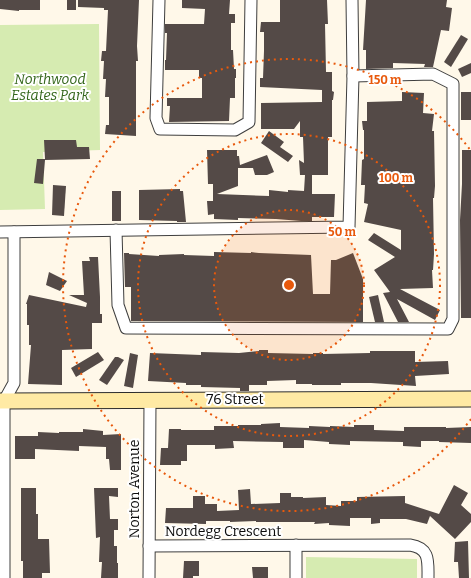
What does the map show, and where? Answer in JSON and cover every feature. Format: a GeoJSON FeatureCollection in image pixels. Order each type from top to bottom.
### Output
{"type":"FeatureCollection","features":[{"type":"Feature","properties":{"kind":"street"},"geometry":{"type":"LineString","coordinates":[[159,0],[156,118],[160,129],[235,130],[249,122],[251,0]]}},
{"type":"Feature","properties":{"kind":"street"},"geometry":{"type":"LineString","coordinates":[[0,232],[348,227],[353,76],[352,0]]}},
{"type":"Feature","properties":{"kind":"street"},"geometry":{"type":"LineString","coordinates":[[116,230],[118,305],[126,328],[448,329],[453,320],[453,84],[433,74],[353,76]]}},
{"type":"Feature","properties":{"kind":"street"},"geometry":{"type":"LineString","coordinates":[[4,578],[1,399],[14,383],[14,232]]}},
{"type":"Feature","properties":{"kind":"street","name":"76 Street"},"geometry":{"type":"LineString","coordinates":[[1,399],[471,399]]}},
{"type":"Feature","properties":{"kind":"street","name":"Norton Avenue"},"geometry":{"type":"LineString","coordinates":[[150,400],[150,578]]}},
{"type":"Feature","properties":{"kind":"street","name":"Nordegg Crescent"},"geometry":{"type":"LineString","coordinates":[[296,545],[296,578]]}},
{"type":"Feature","properties":{"kind":"street","name":"Nordegg Crescent"},"geometry":{"type":"LineString","coordinates":[[149,546],[410,545],[420,548],[428,557],[428,578]]}},
{"type":"Feature","properties":{"kind":"green space","name":"Northwood Estates Park"},"geometry":{"type":"Polygon","coordinates":[[[99,24],[100,150],[43,152],[45,209],[0,210],[0,25],[99,24]]]}},
{"type":"Feature","properties":{"kind":"green space"},"geometry":{"type":"Polygon","coordinates":[[[306,557],[417,559],[417,578],[306,578],[306,557]]]}},
{"type":"Feature","properties":{"kind":"building"},"geometry":{"type":"Polygon","coordinates":[[[0,0],[40,0],[40,10],[19,11],[0,9],[0,0]]]}},
{"type":"Feature","properties":{"kind":"building"},"geometry":{"type":"Polygon","coordinates":[[[67,0],[76,0],[76,10],[67,10],[67,0]]]}},
{"type":"Feature","properties":{"kind":"building"},"geometry":{"type":"Polygon","coordinates":[[[78,0],[139,0],[137,46],[138,61],[136,61],[136,136],[105,134],[106,125],[109,125],[109,97],[105,97],[106,79],[103,79],[104,61],[101,61],[102,51],[106,51],[108,10],[104,10],[104,8],[78,7],[78,0]]]}},
{"type":"Feature","properties":{"kind":"building"},"geometry":{"type":"Polygon","coordinates":[[[182,0],[230,0],[229,14],[235,14],[235,23],[231,23],[231,50],[233,50],[236,78],[235,98],[230,98],[229,121],[169,122],[170,106],[167,106],[167,98],[202,98],[202,78],[199,78],[199,70],[165,70],[167,33],[165,33],[165,24],[204,24],[205,9],[182,8],[182,0]]]}},
{"type":"Feature","properties":{"kind":"building"},"geometry":{"type":"Polygon","coordinates":[[[280,0],[327,0],[328,24],[325,24],[326,72],[332,72],[332,91],[334,92],[332,100],[332,137],[328,137],[328,175],[312,175],[312,194],[335,194],[334,217],[312,217],[312,221],[238,218],[238,220],[214,219],[214,214],[208,215],[207,201],[213,201],[213,184],[208,184],[207,150],[237,150],[240,165],[267,155],[274,172],[267,175],[255,175],[253,168],[238,168],[238,186],[217,194],[269,196],[269,190],[288,192],[288,190],[304,191],[305,175],[300,175],[299,160],[304,163],[303,137],[300,137],[300,121],[294,129],[261,129],[261,103],[322,102],[322,90],[260,87],[260,78],[263,78],[264,51],[264,32],[260,32],[261,22],[280,22],[280,0]]]}},
{"type":"Feature","properties":{"kind":"building"},"geometry":{"type":"Polygon","coordinates":[[[366,0],[447,0],[446,7],[452,8],[449,31],[441,30],[433,67],[424,67],[425,64],[393,63],[393,68],[366,69],[366,50],[363,50],[366,0]]]}},
{"type":"Feature","properties":{"kind":"building"},"geometry":{"type":"Polygon","coordinates":[[[461,35],[468,39],[451,67],[444,62],[461,35]]]}},
{"type":"Feature","properties":{"kind":"building"},"geometry":{"type":"Polygon","coordinates":[[[471,63],[471,73],[462,77],[458,69],[471,63]]]}},
{"type":"Feature","properties":{"kind":"building"},"geometry":{"type":"Polygon","coordinates":[[[402,92],[424,93],[423,113],[434,114],[432,131],[434,131],[435,186],[433,198],[433,288],[400,289],[440,310],[435,320],[397,299],[409,322],[398,322],[383,293],[390,292],[374,270],[395,257],[368,240],[374,233],[401,250],[401,230],[364,222],[368,204],[364,203],[365,185],[361,185],[362,160],[364,159],[364,130],[362,121],[367,121],[367,102],[402,101],[402,92]]]}},
{"type":"Feature","properties":{"kind":"building"},"geometry":{"type":"Polygon","coordinates":[[[461,92],[471,92],[471,120],[461,120],[461,92]]]}},
{"type":"Feature","properties":{"kind":"building"},"geometry":{"type":"Polygon","coordinates":[[[269,131],[284,142],[280,147],[293,156],[288,162],[261,143],[269,131]]]}},
{"type":"Feature","properties":{"kind":"building"},"geometry":{"type":"Polygon","coordinates":[[[44,140],[76,140],[77,147],[89,147],[90,159],[45,160],[43,184],[34,183],[37,159],[45,159],[44,140]]]}},
{"type":"Feature","properties":{"kind":"building"},"geometry":{"type":"Polygon","coordinates":[[[462,150],[471,150],[471,318],[461,318],[460,220],[462,150]]]}},
{"type":"Feature","properties":{"kind":"building"},"geometry":{"type":"Polygon","coordinates":[[[53,185],[66,186],[64,216],[52,215],[53,185]]]}},
{"type":"Feature","properties":{"kind":"building"},"geometry":{"type":"Polygon","coordinates":[[[180,189],[180,191],[183,191],[186,222],[139,220],[139,190],[180,189]]]}},
{"type":"Feature","properties":{"kind":"building"},"geometry":{"type":"Polygon","coordinates":[[[112,191],[121,191],[121,221],[112,221],[112,191]]]}},
{"type":"Feature","properties":{"kind":"building"},"geometry":{"type":"Polygon","coordinates":[[[214,252],[311,255],[313,294],[330,294],[331,260],[336,260],[353,253],[363,279],[363,322],[131,321],[131,287],[125,287],[124,253],[159,256],[184,254],[214,256],[214,252]]]}},
{"type":"Feature","properties":{"kind":"building"},"geometry":{"type":"Polygon","coordinates":[[[89,257],[98,257],[100,314],[102,314],[102,323],[92,323],[92,349],[62,350],[62,385],[28,384],[31,345],[29,345],[29,325],[27,325],[26,304],[29,295],[86,307],[87,303],[69,295],[84,295],[82,261],[90,261],[89,257]]]}},
{"type":"Feature","properties":{"kind":"building"},"geometry":{"type":"Polygon","coordinates":[[[49,272],[67,281],[60,291],[46,285],[49,272]]]}},
{"type":"Feature","properties":{"kind":"building"},"geometry":{"type":"Polygon","coordinates":[[[378,295],[384,322],[375,322],[369,297],[378,295]]]}},
{"type":"Feature","properties":{"kind":"building"},"geometry":{"type":"Polygon","coordinates":[[[268,350],[268,353],[313,354],[370,353],[370,351],[415,351],[415,362],[448,361],[449,374],[415,376],[416,386],[371,383],[312,385],[296,384],[296,380],[267,381],[267,385],[249,385],[249,391],[240,391],[240,388],[201,387],[201,385],[186,385],[186,383],[148,381],[150,353],[201,355],[201,352],[239,353],[268,350]]]}},
{"type":"Feature","properties":{"kind":"building"},"geometry":{"type":"Polygon","coordinates":[[[98,352],[104,360],[76,377],[71,368],[98,352]]]}},
{"type":"Feature","properties":{"kind":"building"},"geometry":{"type":"Polygon","coordinates":[[[130,353],[138,355],[133,388],[124,386],[130,353]]]}},
{"type":"Feature","properties":{"kind":"building"},"geometry":{"type":"Polygon","coordinates":[[[115,357],[124,360],[107,385],[99,380],[115,357]]]}},
{"type":"Feature","properties":{"kind":"building"},"geometry":{"type":"Polygon","coordinates":[[[280,423],[280,427],[309,428],[309,426],[354,427],[354,425],[374,425],[374,430],[404,431],[404,427],[471,427],[471,443],[421,441],[421,447],[403,446],[403,442],[350,441],[350,445],[329,444],[329,442],[304,440],[304,448],[283,448],[283,442],[233,441],[234,448],[215,449],[215,445],[187,445],[187,461],[181,461],[181,465],[160,465],[161,448],[168,448],[169,429],[214,430],[214,426],[280,423]]]}},
{"type":"Feature","properties":{"kind":"building"},"geometry":{"type":"Polygon","coordinates":[[[83,429],[103,431],[103,435],[121,434],[121,470],[110,470],[109,459],[106,459],[106,447],[79,446],[79,451],[35,449],[35,459],[15,459],[15,436],[38,436],[38,432],[83,432],[83,429]]]}},
{"type":"Feature","properties":{"kind":"building"},"geometry":{"type":"Polygon","coordinates":[[[454,485],[468,493],[461,505],[471,514],[471,522],[455,539],[430,516],[427,524],[406,519],[380,519],[380,523],[371,524],[371,518],[350,518],[350,526],[329,525],[329,523],[314,524],[315,522],[256,521],[206,521],[206,524],[165,523],[166,508],[193,508],[193,496],[205,496],[205,504],[217,504],[217,511],[239,510],[238,490],[250,489],[251,504],[280,503],[280,493],[291,493],[291,497],[326,497],[326,505],[341,506],[341,501],[357,501],[357,497],[405,496],[405,503],[439,514],[454,485]]]}},
{"type":"Feature","properties":{"kind":"building"},"geometry":{"type":"Polygon","coordinates":[[[21,488],[36,488],[38,539],[49,539],[50,573],[42,573],[42,578],[23,578],[23,561],[21,561],[21,488]]]}},
{"type":"Feature","properties":{"kind":"building"},"geometry":{"type":"Polygon","coordinates":[[[94,488],[118,488],[118,497],[109,496],[110,519],[118,519],[118,530],[114,530],[114,546],[117,546],[118,578],[101,578],[102,562],[99,562],[100,537],[96,538],[94,488]]]}},
{"type":"Feature","properties":{"kind":"building"},"geometry":{"type":"Polygon","coordinates":[[[468,541],[469,578],[459,578],[458,562],[454,562],[455,542],[468,541]]]}},
{"type":"Feature","properties":{"kind":"building"},"geometry":{"type":"Polygon","coordinates":[[[184,561],[199,561],[199,576],[193,576],[193,578],[183,578],[184,561]]]}},
{"type":"Feature","properties":{"kind":"building"},"geometry":{"type":"Polygon","coordinates":[[[252,567],[268,567],[268,578],[253,578],[252,567]]]}}]}
